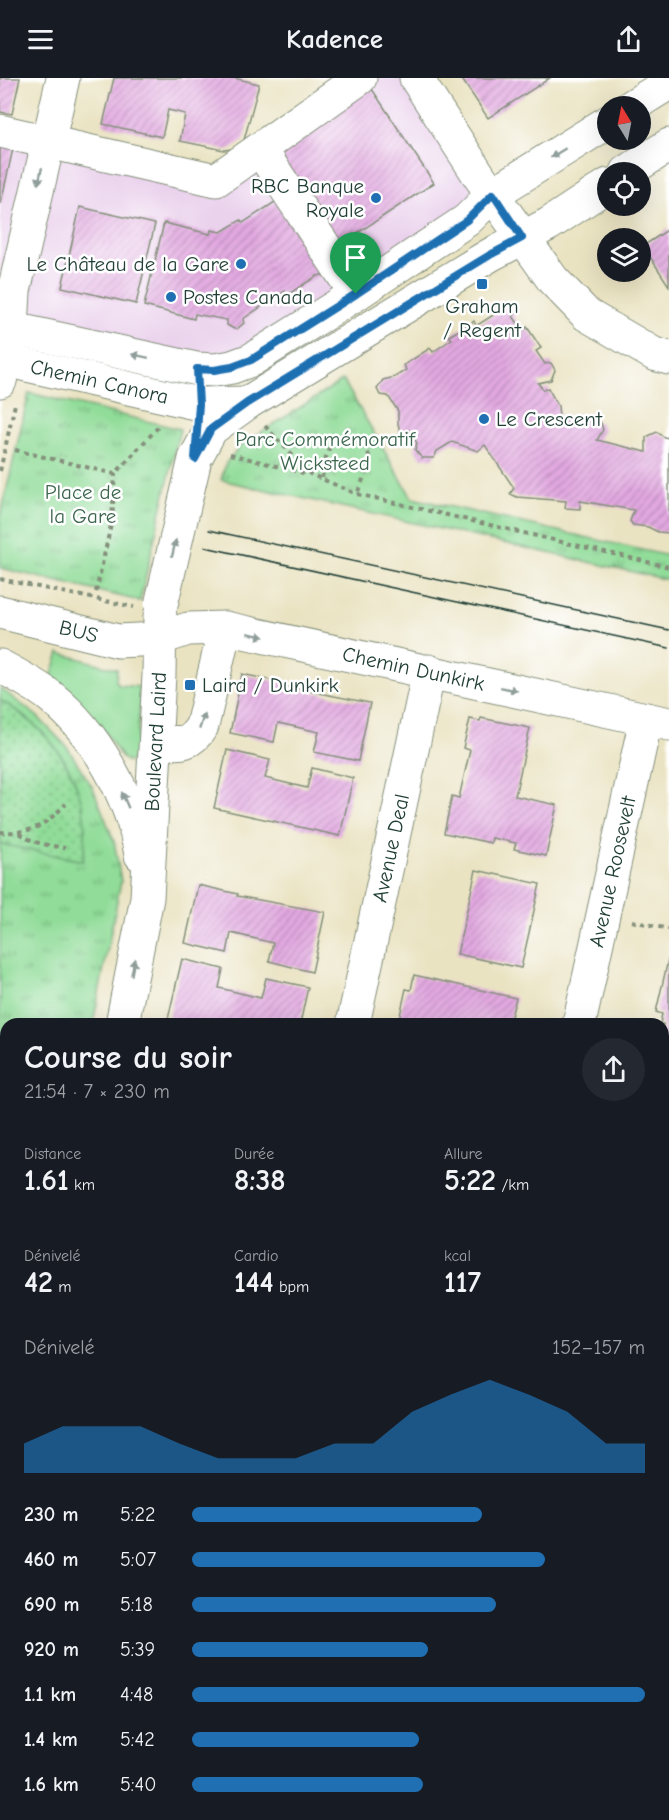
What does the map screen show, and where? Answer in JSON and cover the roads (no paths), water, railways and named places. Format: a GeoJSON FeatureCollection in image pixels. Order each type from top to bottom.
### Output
{"type":"FeatureCollection","features":[{"type":"Feature","properties":{"kind":"street"},"geometry":{"type":"LineString","coordinates":[[2,367],[6,327],[63,78]]}},
{"type":"Feature","properties":{"kind":"street"},"geometry":{"type":"LineString","coordinates":[[0,131],[216,180],[360,78]]}},
{"type":"Feature","properties":{"kind":"street"},"geometry":{"type":"LineString","coordinates":[[416,78],[480,177],[553,280],[587,315],[654,354],[669,358]]}},
{"type":"Feature","properties":{"kind":"street"},"geometry":{"type":"LineString","coordinates":[[648,96],[669,83]]}},
{"type":"Feature","properties":{"kind":"street","name":"Chemin Canora"},"geometry":{"type":"LineString","coordinates":[[6,327],[197,369],[214,370],[232,367],[251,360],[356,294],[467,220],[493,194],[597,129]]}},
{"type":"Feature","properties":{"kind":"street"},"geometry":{"type":"LineString","coordinates":[[642,162],[669,144]]}},
{"type":"Feature","properties":{"kind":"street"},"geometry":{"type":"LineString","coordinates":[[260,149],[356,294]]}},
{"type":"Feature","properties":{"kind":"street","name":"Boulevard Laird"},"geometry":{"type":"LineString","coordinates":[[123,1018],[147,898],[161,605],[209,456],[211,429],[254,412],[490,255],[549,224],[597,192]]}},
{"type":"Feature","properties":{"kind":"street","name":"Chemin Canora"},"geometry":{"type":"LineString","coordinates":[[2,367],[254,412]]}},
{"type":"Feature","properties":{"kind":"street","name":"Boulevard Laird"},"geometry":{"type":"LineString","coordinates":[[197,369],[199,404],[209,456]]}},
{"type":"Feature","properties":{"kind":"street","name":"BUS"},"geometry":{"type":"LineString","coordinates":[[0,612],[118,641],[158,639]]}},
{"type":"Feature","properties":{"kind":"street"},"geometry":{"type":"LineString","coordinates":[[156,741],[185,742],[194,738],[202,726],[225,628]]}},
{"type":"Feature","properties":{"kind":"street","name":"Chemin Dunkirk"},"geometry":{"type":"LineString","coordinates":[[158,639],[188,629],[225,628],[657,722]]}},
{"type":"Feature","properties":{"kind":"street"},"geometry":{"type":"LineString","coordinates":[[0,666],[51,697],[81,727],[113,774],[128,807],[140,850],[147,898]]}},
{"type":"Feature","properties":{"kind":"street","name":"Avenue Deal"},"geometry":{"type":"LineString","coordinates":[[354,1018],[429,671]]}},
{"type":"Feature","properties":{"kind":"street","name":"Avenue Roosevelt"},"geometry":{"type":"LineString","coordinates":[[580,1018],[603,914],[657,722]]}},
{"type":"Feature","properties":{"kind":"tram line"},"geometry":{"type":"LineString","coordinates":[[209,530],[669,630]]}},
{"type":"Feature","properties":{"kind":"tram line"},"geometry":{"type":"LineString","coordinates":[[205,547],[669,648]]}},
{"type":"Feature","properties":{"kind":"place","name":"RBC Banque Royale"},"geometry":{"type":"Point","coordinates":[376,198]}},
{"type":"Feature","properties":{"kind":"place","name":"Le Château de la Gare"},"geometry":{"type":"Point","coordinates":[241,264]}},
{"type":"Feature","properties":{"kind":"place","name":"Graham / Regent"},"geometry":{"type":"Point","coordinates":[482,284]}},
{"type":"Feature","properties":{"kind":"place","name":"Postes Canada"},"geometry":{"type":"Point","coordinates":[171,297]}},
{"type":"Feature","properties":{"kind":"place","name":"Le Crescent"},"geometry":{"type":"Point","coordinates":[484,419]}},
{"type":"Feature","properties":{"kind":"place","name":"Laird / Dunkirk"},"geometry":{"type":"Point","coordinates":[190,685]}},
{"type":"Feature","properties":{"kind":"park label","name":"Parc Commémoratif Wicksteed"},"geometry":{"type":"Point","coordinates":[325,451]}},
{"type":"Feature","properties":{"kind":"park label","name":"Place de la Gare"},"geometry":{"type":"Point","coordinates":[83,504]}}]}
